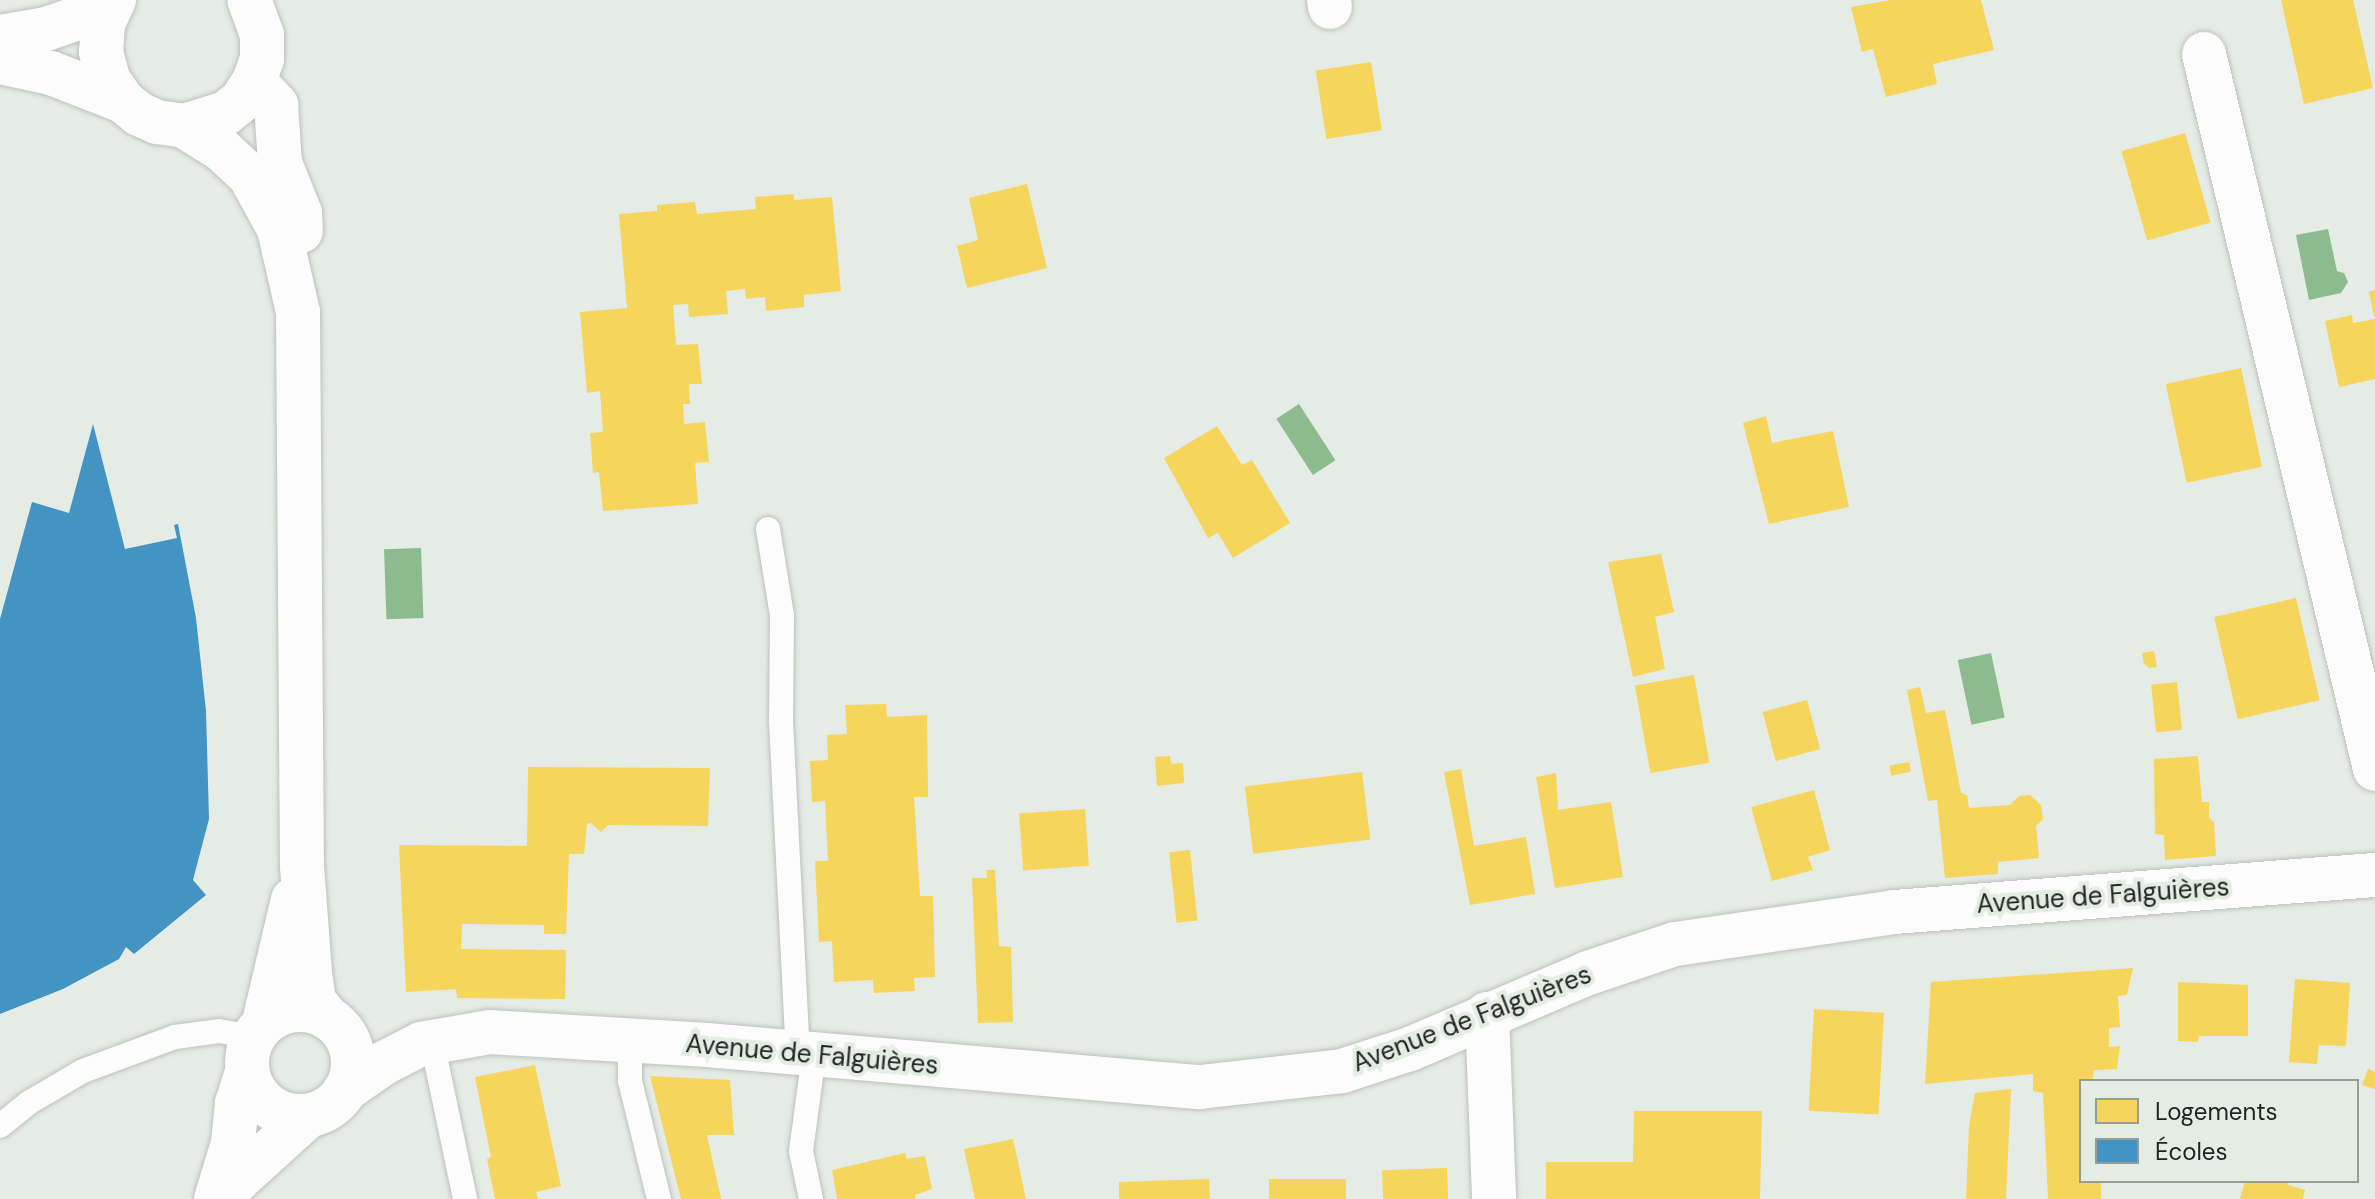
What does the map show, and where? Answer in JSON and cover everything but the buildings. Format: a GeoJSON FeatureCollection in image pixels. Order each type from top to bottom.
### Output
{"type":"FeatureCollection","features":[{"type":"Feature","properties":{"kind":"street"},"geometry":{"type":"LineString","coordinates":[[0,37],[46,29],[78,18],[113,0]]}},
{"type":"Feature","properties":{"kind":"street"},"geometry":{"type":"LineString","coordinates":[[113,0],[103,24],[101,52],[108,79],[123,101]]}},
{"type":"Feature","properties":{"kind":"street"},"geometry":{"type":"LineString","coordinates":[[184,126],[226,113],[242,100],[254,81],[262,59],[260,12]]}},
{"type":"Feature","properties":{"kind":"street"},"geometry":{"type":"LineString","coordinates":[[2204,54],[2375,769]]}},
{"type":"Feature","properties":{"kind":"street"},"geometry":{"type":"LineString","coordinates":[[0,62],[51,73],[123,101],[157,122],[184,126],[221,149],[250,176],[279,229],[298,312],[302,866],[314,1001],[335,1024],[353,1059],[345,1090],[335,1102],[308,1116],[217,1199]]}},
{"type":"Feature","properties":{"kind":"street"},"geometry":{"type":"LineString","coordinates":[[254,81],[276,105],[280,163],[300,213],[306,281],[298,312]]}},
{"type":"Feature","properties":{"kind":"street"},"geometry":{"type":"LineString","coordinates":[[217,1199],[233,1143],[237,1103],[302,866]]}},
{"type":"Feature","properties":{"kind":"street","name":"Avenue de Falguières"},"geometry":{"type":"LineString","coordinates":[[335,1024],[357,1037],[426,1043],[490,1032],[630,1040],[1200,1087],[1342,1071],[1410,1049],[1588,973],[1675,944],[1910,911],[2375,875]]}},
{"type":"Feature","properties":{"kind":"street"},"geometry":{"type":"LineString","coordinates":[[255,1044],[296,1009],[335,1024]]}},
{"type":"Feature","properties":{"kind":"street"},"geometry":{"type":"LineString","coordinates":[[1487,1014],[1494,1199]]}},
{"type":"Feature","properties":{"kind":"street","name":"Avenue de Falguières"},"geometry":{"type":"LineString","coordinates":[[345,1090],[384,1063],[426,1043]]}},
{"type":"Feature","properties":{"kind":"street"},"geometry":{"type":"LineString","coordinates":[[255,1044],[262,1101],[292,1116],[308,1116]]}},
{"type":"Feature","properties":{"kind":"lane"},"geometry":{"type":"LineString","coordinates":[[768,529],[782,615],[781,721],[806,1054],[801,1151],[811,1199]]}},
{"type":"Feature","properties":{"kind":"lane"},"geometry":{"type":"LineString","coordinates":[[0,1126],[30,1102],[83,1071],[175,1037],[219,1031],[255,1044]]}},
{"type":"Feature","properties":{"kind":"lane"},"geometry":{"type":"LineString","coordinates":[[630,1040],[630,1081],[659,1199]]}},
{"type":"Feature","properties":{"kind":"lane"},"geometry":{"type":"LineString","coordinates":[[426,1043],[465,1199]]}},
{"type":"Feature","properties":{"kind":"shaded area"},"geometry":{"type":"Polygon","coordinates":[[[2328,229],[2337,271],[2344,273],[2348,282],[2341,293],[2309,300],[2296,235],[2328,229]]]}},
{"type":"Feature","properties":{"kind":"shaded area"},"geometry":{"type":"Polygon","coordinates":[[[1299,404],[1335,460],[1313,475],[1276,419],[1299,404]]]}},
{"type":"Feature","properties":{"kind":"shaded area"},"geometry":{"type":"Polygon","coordinates":[[[421,548],[423,618],[386,619],[384,549],[421,548]]]}},
{"type":"Feature","properties":{"kind":"shaded area"},"geometry":{"type":"Polygon","coordinates":[[[1991,653],[2005,718],[1971,725],[1958,660],[1991,653]]]}}]}
